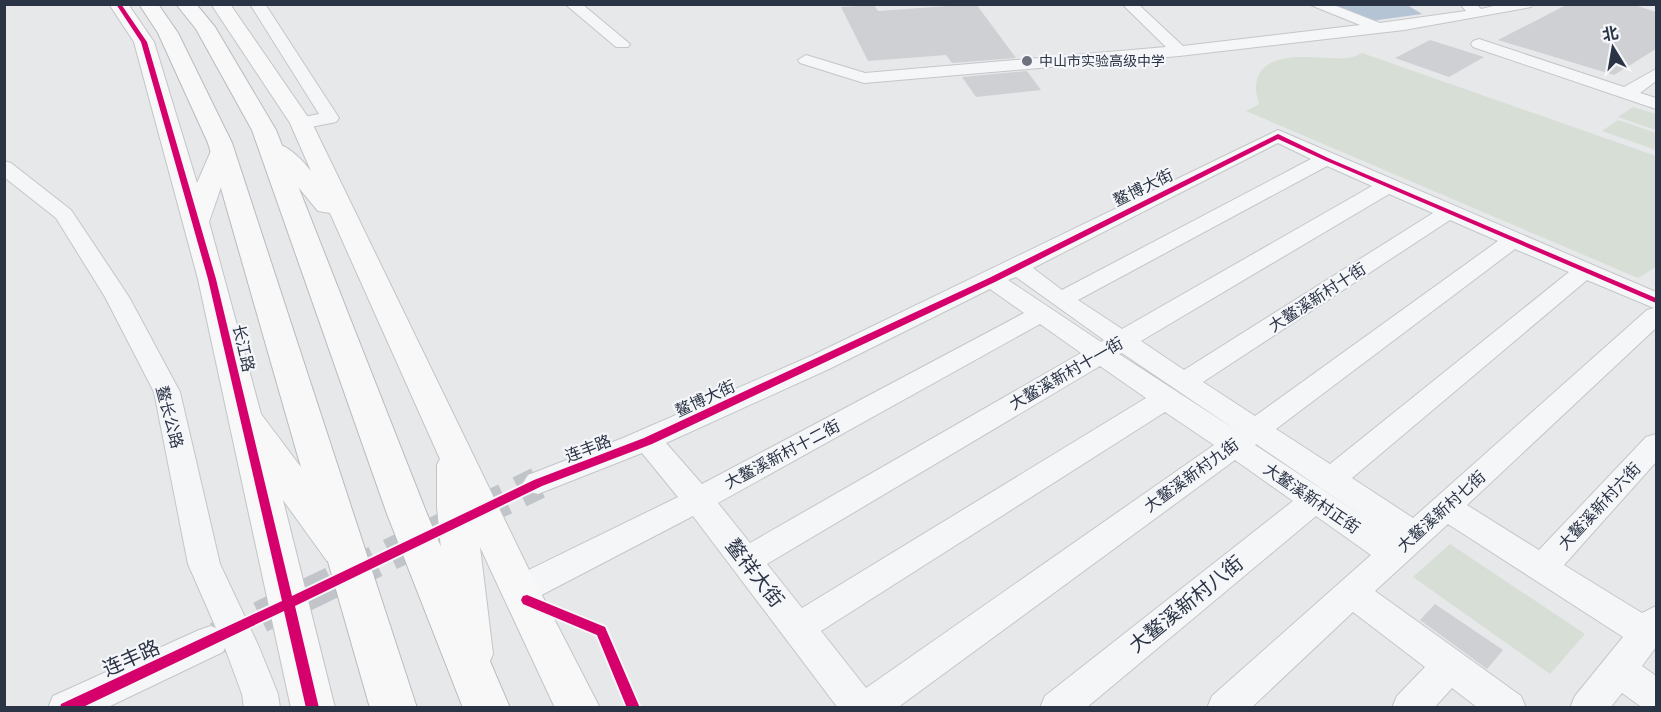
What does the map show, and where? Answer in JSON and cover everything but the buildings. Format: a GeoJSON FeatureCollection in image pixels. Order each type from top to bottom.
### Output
{"type":"FeatureCollection","features":[{"type":"Feature","properties":{"kind":"highway"},"geometry":{"type":"LineString","coordinates":[[148,4],[168,33],[222,149],[394,708]]}},
{"type":"Feature","properties":{"kind":"highway"},"geometry":{"type":"LineString","coordinates":[[185,4],[206,27],[264,130],[407,514],[481,695]]}},
{"type":"Feature","properties":{"kind":"main road","name":"长江路"},"geometry":{"type":"LineString","coordinates":[[118,4],[144,42],[196,221],[313,708]]}},
{"type":"Feature","properties":{"kind":"main road"},"geometry":{"type":"LineString","coordinates":[[243,11],[301,123],[454,452],[578,708]]}},
{"type":"Feature","properties":{"kind":"main road"},"geometry":{"type":"LineString","coordinates":[[271,148],[298,171],[320,199],[351,230]]}},
{"type":"Feature","properties":{"kind":"main road"},"geometry":{"type":"LineString","coordinates":[[196,221],[222,149]]}},
{"type":"Feature","properties":{"kind":"main road"},"geometry":{"type":"LineString","coordinates":[[244,414],[298,494],[351,563]]}},
{"type":"Feature","properties":{"kind":"main road"},"geometry":{"type":"LineString","coordinates":[[454,452],[456,507],[481,695]]}},
{"type":"Feature","properties":{"kind":"street"},"geometry":{"type":"LineString","coordinates":[[572,4],[622,44]]}},
{"type":"Feature","properties":{"kind":"street"},"geometry":{"type":"LineString","coordinates":[[1129,4],[1179,51]]}},
{"type":"Feature","properties":{"kind":"street"},"geometry":{"type":"LineString","coordinates":[[1315,4],[1381,28]]}},
{"type":"Feature","properties":{"kind":"street"},"geometry":{"type":"LineString","coordinates":[[806,60],[864,78],[1179,51],[1381,28],[1472,9],[1526,4]]}},
{"type":"Feature","properties":{"kind":"street"},"geometry":{"type":"LineString","coordinates":[[1479,44],[1656,104]]}},
{"type":"Feature","properties":{"kind":"street"},"geometry":{"type":"LineString","coordinates":[[1626,94],[1656,74]]}},
{"type":"Feature","properties":{"kind":"street","name":"鳌博大街"},"geometry":{"type":"LineString","coordinates":[[648,441],[992,280],[1278,136],[1387,186],[1656,301]]}},
{"type":"Feature","properties":{"kind":"street","name":"大鳌溪新村十二街"},"geometry":{"type":"LineString","coordinates":[[520,590],[698,500],[1326,159]]}},
{"type":"Feature","properties":{"kind":"street","name":"鳌长公路"},"geometry":{"type":"LineString","coordinates":[[4,167],[64,214],[117,297],[167,392],[204,564],[242,648],[260,694],[262,708]]}},
{"type":"Feature","properties":{"kind":"street","name":"大鳌溪新村十一街"},"geometry":{"type":"LineString","coordinates":[[746,561],[1387,186]]}},
{"type":"Feature","properties":{"kind":"street","name":"大鳌溪新村十街"},"geometry":{"type":"LineString","coordinates":[[798,628],[1175,390],[1449,212]]}},
{"type":"Feature","properties":{"kind":"street","name":"大鳌溪新村九街"},"geometry":{"type":"LineString","coordinates":[[867,708],[1245,437],[1513,240]]}},
{"type":"Feature","properties":{"kind":"street","name":"大鳌溪新村正街"},"geometry":{"type":"LineString","coordinates":[[1016,266],[1051,307]]}},
{"type":"Feature","properties":{"kind":"street","name":"大鳌溪新村八街"},"geometry":{"type":"LineString","coordinates":[[1058,708],[1585,270]]}},
{"type":"Feature","properties":{"kind":"street","name":"大鳌溪新村正街"},"geometry":{"type":"LineString","coordinates":[[992,280],[1051,307],[1404,545]]}},
{"type":"Feature","properties":{"kind":"street","name":"大鳌溪新村七街"},"geometry":{"type":"LineString","coordinates":[[1225,708],[1656,315]]}},
{"type":"Feature","properties":{"kind":"street","name":"连丰路"},"geometry":{"type":"LineString","coordinates":[[538,483],[648,441]]}},
{"type":"Feature","properties":{"kind":"street","name":"鳌祥大街"},"geometry":{"type":"LineString","coordinates":[[648,441],[698,500],[860,708]]}},
{"type":"Feature","properties":{"kind":"street","name":"大鳌溪新村六街"},"geometry":{"type":"LineString","coordinates":[[1542,568],[1656,444]]}},
{"type":"Feature","properties":{"kind":"street"},"geometry":{"type":"LineString","coordinates":[[1446,507],[1542,568],[1651,628],[1604,695]]}},
{"type":"Feature","properties":{"kind":"street"},"geometry":{"type":"LineString","coordinates":[[1352,592],[1508,708]]}},
{"type":"Feature","properties":{"kind":"street","name":"连丰路"},"geometry":{"type":"LineString","coordinates":[[66,708],[211,641]]}},
{"type":"Feature","properties":{"kind":"street"},"geometry":{"type":"LineString","coordinates":[[1410,708],[1450,665]]}},
{"type":"Feature","properties":{"kind":"street"},"geometry":{"type":"LineString","coordinates":[[1604,695],[1656,696]]}},
{"type":"Feature","properties":{"kind":"shaded area"},"geometry":{"type":"Polygon","coordinates":[[[1362,53],[1656,156],[1656,267],[1638,278],[1246,111],[1259,104],[1256,86],[1260,73],[1268,64],[1294,57],[1349,58],[1362,53]]]}},
{"type":"Feature","properties":{"kind":"shaded area"},"geometry":{"type":"Polygon","coordinates":[[[1633,107],[1656,114],[1656,130],[1618,117],[1633,107]]]}},
{"type":"Feature","properties":{"kind":"shaded area"},"geometry":{"type":"Polygon","coordinates":[[[1618,120],[1656,133],[1656,150],[1602,131],[1618,120]]]}},
{"type":"Feature","properties":{"kind":"shaded area"},"geometry":{"type":"Polygon","coordinates":[[[1450,544],[1585,634],[1550,674],[1413,577],[1450,544]]]}},
{"type":"Feature","properties":{"kind":"water"},"geometry":{"type":"Polygon","coordinates":[[[1324,5],[1407,5],[1422,14],[1371,21],[1324,5]]]}},
{"type":"Feature","properties":{"kind":"tunnel"},"geometry":{"type":"LineString","coordinates":[[217,638],[538,483]]}},
{"type":"Feature","properties":{"kind":"cycle path"},"geometry":{"type":"LineString","coordinates":[[118,4],[144,42],[212,279],[313,708]]}},
{"type":"Feature","properties":{"kind":"cycle path"},"geometry":{"type":"LineString","coordinates":[[66,708],[211,641],[538,483],[648,441],[992,280],[1278,136],[1326,159],[1656,301]]}},
{"type":"Feature","properties":{"kind":"cycle path"},"geometry":{"type":"LineString","coordinates":[[527,600],[601,631],[634,708]]}},
{"type":"Feature","properties":{"kind":"place","name":"中山市实验高级中学"},"geometry":{"type":"Point","coordinates":[1027,61]}}]}
